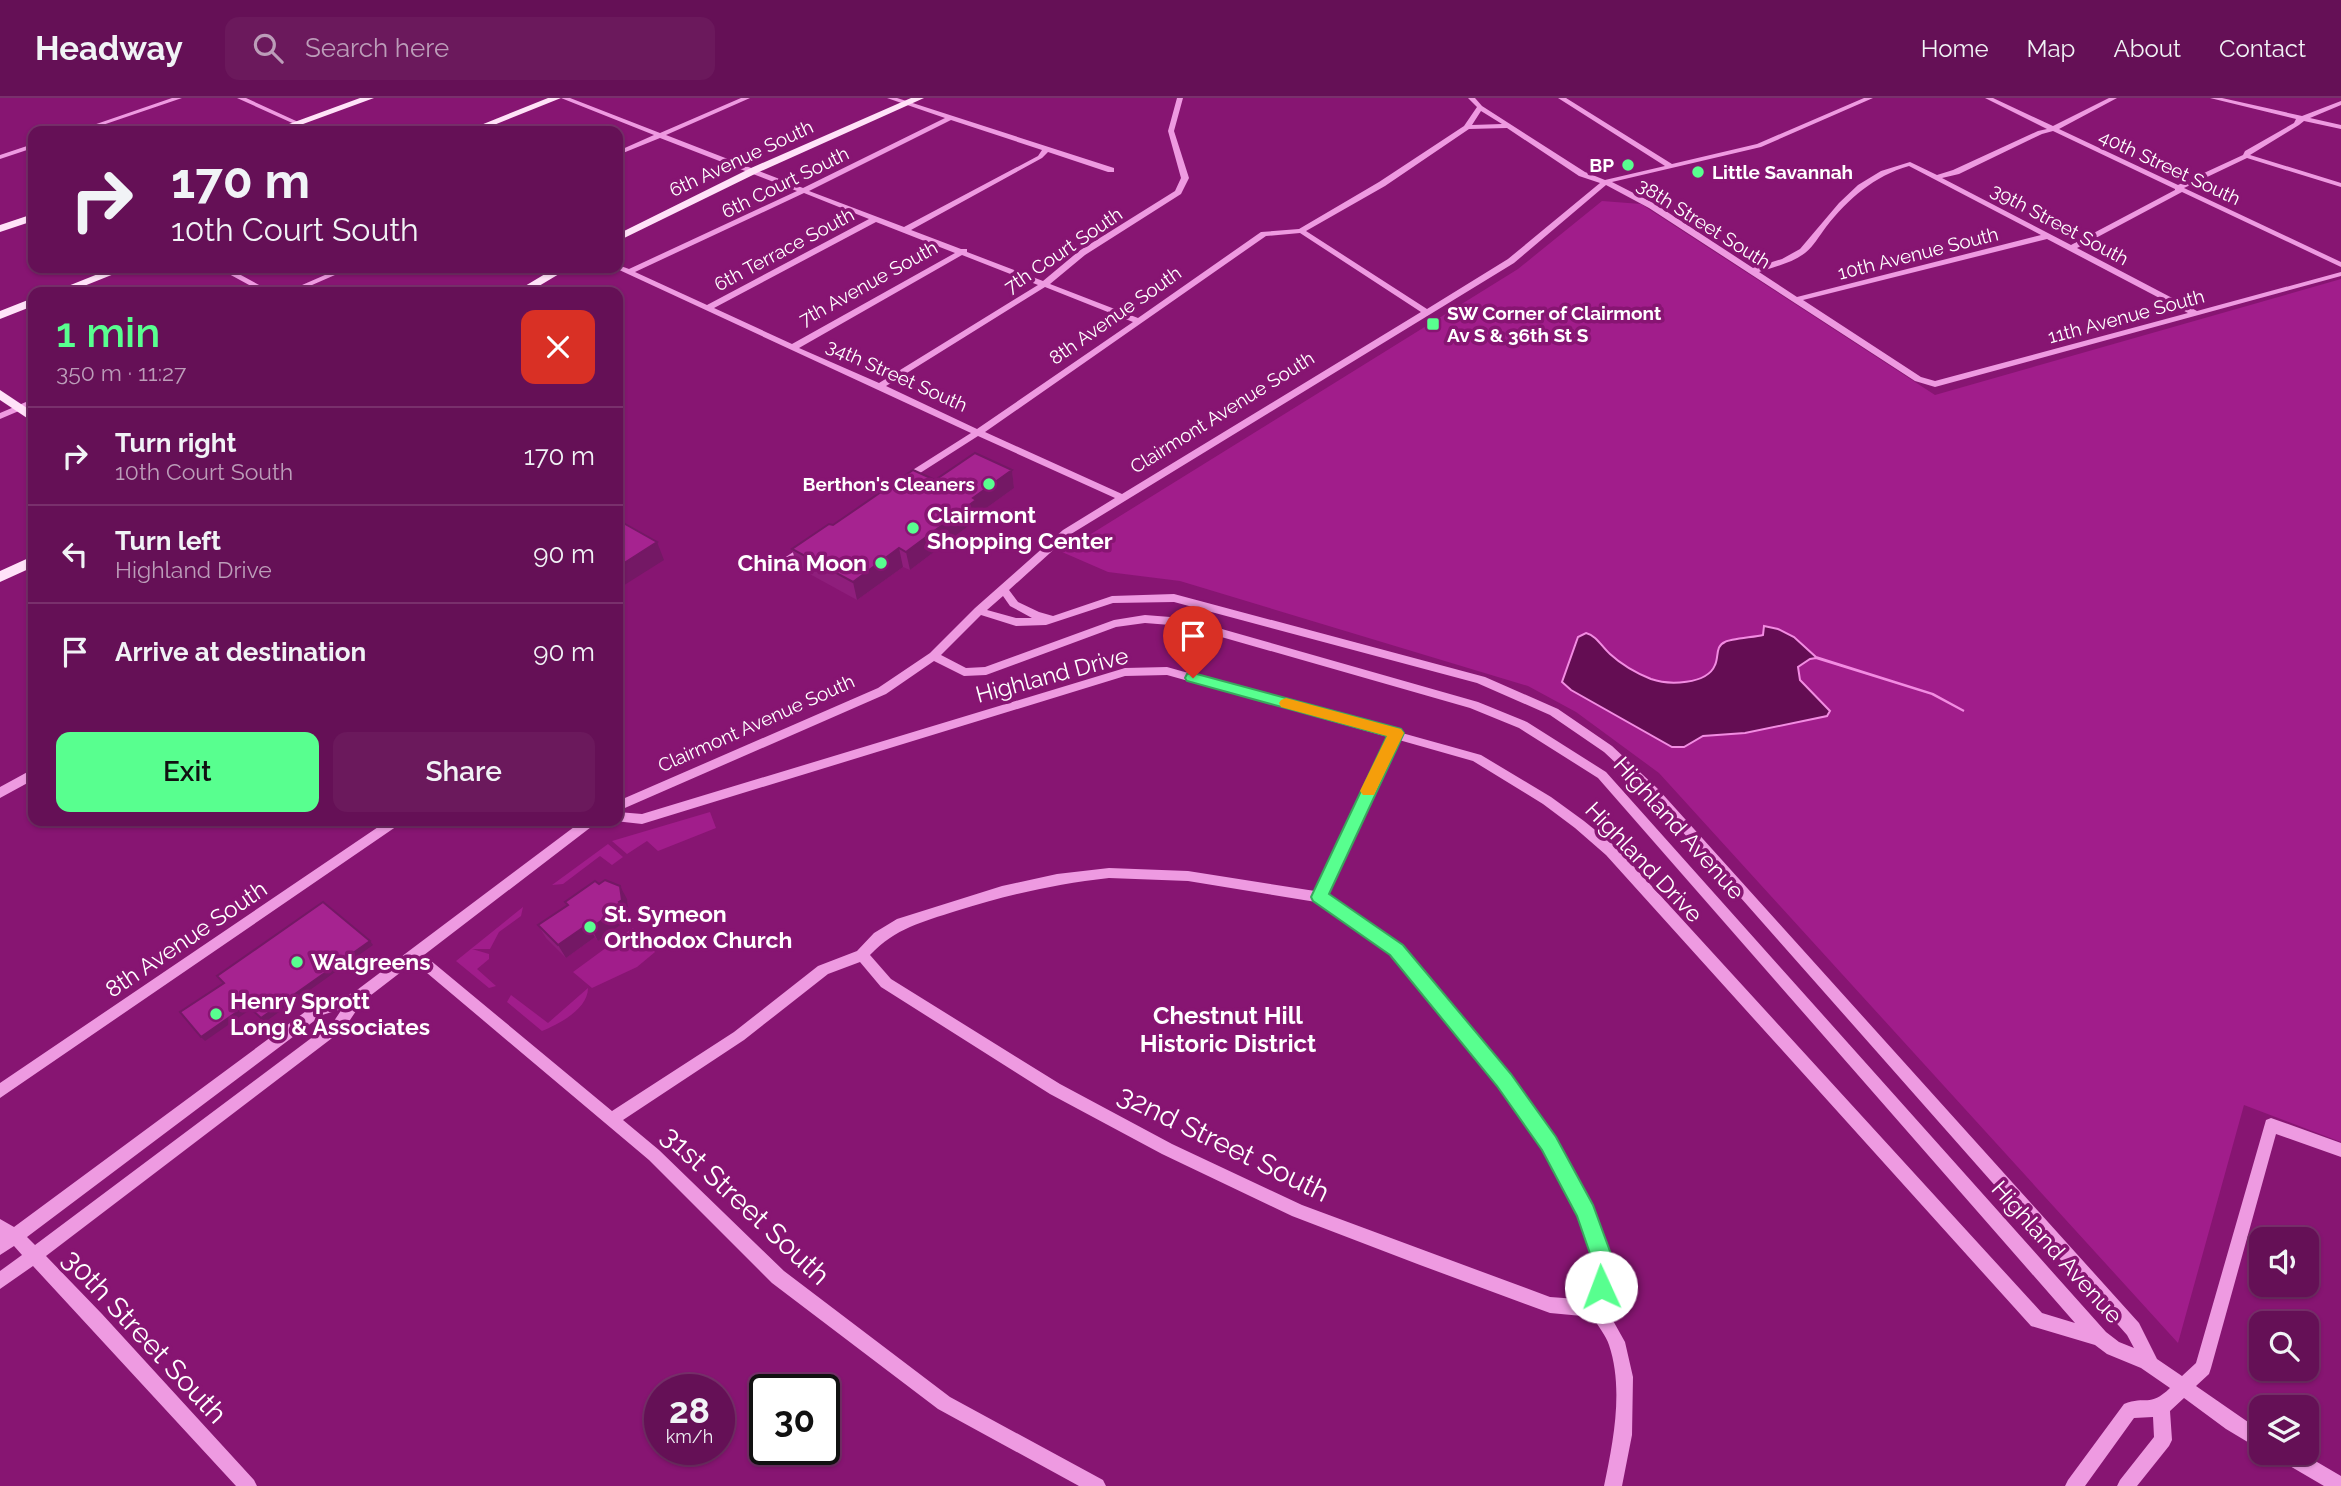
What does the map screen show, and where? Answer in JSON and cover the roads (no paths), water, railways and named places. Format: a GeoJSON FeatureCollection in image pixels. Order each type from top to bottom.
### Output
{"type":"FeatureCollection","features":[{"type":"Feature","properties":{"kind":"main road"},"geometry":{"type":"LineString","coordinates":[[291,126],[369,98]]}},
{"type":"Feature","properties":{"kind":"main road"},"geometry":{"type":"LineString","coordinates":[[484,126],[556,98]]}},
{"type":"Feature","properties":{"kind":"main road","name":"6th Avenue South"},"geometry":{"type":"LineString","coordinates":[[623,236],[755,170],[919,98]]}},
{"type":"Feature","properties":{"kind":"main road"},"geometry":{"type":"LineString","coordinates":[[0,229],[28,219]]}},
{"type":"Feature","properties":{"kind":"main road"},"geometry":{"type":"LineString","coordinates":[[72,287],[109,273]]}},
{"type":"Feature","properties":{"kind":"main road"},"geometry":{"type":"LineString","coordinates":[[530,287],[554,273]]}},
{"type":"Feature","properties":{"kind":"main road"},"geometry":{"type":"LineString","coordinates":[[0,315],[28,304]]}},
{"type":"Feature","properties":{"kind":"main road"},"geometry":{"type":"LineString","coordinates":[[0,394],[28,415]]}},
{"type":"Feature","properties":{"kind":"main road"},"geometry":{"type":"LineString","coordinates":[[0,577],[28,563]]}},
{"type":"Feature","properties":{"kind":"street"},"geometry":{"type":"LineString","coordinates":[[94,126],[179,98]]}},
{"type":"Feature","properties":{"kind":"street"},"geometry":{"type":"LineString","coordinates":[[240,98],[302,126]]}},
{"type":"Feature","properties":{"kind":"street"},"geometry":{"type":"LineString","coordinates":[[565,98],[1139,321]]}},
{"type":"Feature","properties":{"kind":"street"},"geometry":{"type":"LineString","coordinates":[[623,151],[747,98]]}},
{"type":"Feature","properties":{"kind":"street"},"geometry":{"type":"LineString","coordinates":[[890,98],[1111,170]]}},
{"type":"Feature","properties":{"kind":"street","name":"7th Court South"},"geometry":{"type":"LineString","coordinates":[[880,386],[1046,283],[1082,253],[1178,192],[1185,178],[1171,131],[1180,98]]}},
{"type":"Feature","properties":{"kind":"street","name":"38th Street South"},"geometry":{"type":"LineString","coordinates":[[1472,98],[1480,107],[1583,174],[1652,206],[1918,379]]}},
{"type":"Feature","properties":{"kind":"street"},"geometry":{"type":"LineString","coordinates":[[1561,98],[1672,167]]}},
{"type":"Feature","properties":{"kind":"street","name":"Clairmont Avenue South"},"geometry":{"type":"LineString","coordinates":[[623,804],[882,691],[934,656],[979,611],[1067,532],[1511,261],[1605,182],[1759,146],[1870,98]]}},
{"type":"Feature","properties":{"kind":"street","name":"40th Street South"},"geometry":{"type":"LineString","coordinates":[[1988,98],[2341,265]]}},
{"type":"Feature","properties":{"kind":"street"},"geometry":{"type":"LineString","coordinates":[[1938,177],[1956,172],[2040,132],[2052,130],[2114,98]]}},
{"type":"Feature","properties":{"kind":"street"},"geometry":{"type":"LineString","coordinates":[[2213,98],[2300,120],[2341,127]]}},
{"type":"Feature","properties":{"kind":"street"},"geometry":{"type":"LineString","coordinates":[[2073,248],[2179,191],[2178,188],[2246,156],[2247,152],[2300,120],[2341,103]]}},
{"type":"Feature","properties":{"kind":"street","name":"8th Avenue South"},"geometry":{"type":"LineString","coordinates":[[895,486],[994,422],[1264,234],[1301,231],[1382,184],[1467,127],[1480,107]]}},
{"type":"Feature","properties":{"kind":"street","name":"6th Court South"},"geometry":{"type":"LineString","coordinates":[[629,272],[806,190],[952,117]]}},
{"type":"Feature","properties":{"kind":"street"},"geometry":{"type":"LineString","coordinates":[[1467,127],[1510,126]]}},
{"type":"Feature","properties":{"kind":"street"},"geometry":{"type":"LineString","coordinates":[[0,157],[28,148]]}},
{"type":"Feature","properties":{"kind":"street","name":"7th Avenue South"},"geometry":{"type":"LineString","coordinates":[[907,229],[1040,157],[1046,150]]}},
{"type":"Feature","properties":{"kind":"street"},"geometry":{"type":"LineString","coordinates":[[2246,156],[2341,185]]}},
{"type":"Feature","properties":{"kind":"street","name":"39th Street South"},"geometry":{"type":"LineString","coordinates":[[1753,271],[1785,261],[1804,250],[1848,195],[1883,172],[1910,164],[2195,313]]}},
{"type":"Feature","properties":{"kind":"street","name":"6th Terrace South"},"geometry":{"type":"LineString","coordinates":[[707,309],[877,218]]}},
{"type":"Feature","properties":{"kind":"street"},"geometry":{"type":"LineString","coordinates":[[1301,231],[1426,312]]}},
{"type":"Feature","properties":{"kind":"street","name":"10th Avenue South"},"geometry":{"type":"LineString","coordinates":[[1796,300],[2048,236]]}},
{"type":"Feature","properties":{"kind":"street","name":"7th Avenue South"},"geometry":{"type":"LineString","coordinates":[[792,348],[964,251]]}},
{"type":"Feature","properties":{"kind":"street","name":"34th Street South"},"geometry":{"type":"LineString","coordinates":[[623,269],[1123,498]]}},
{"type":"Feature","properties":{"kind":"street"},"geometry":{"type":"LineString","coordinates":[[232,273],[258,287]]}},
{"type":"Feature","properties":{"kind":"street"},"geometry":{"type":"LineString","coordinates":[[302,287],[335,273]]}},
{"type":"Feature","properties":{"kind":"street","name":"11th Avenue South"},"geometry":{"type":"LineString","coordinates":[[1918,379],[1935,384],[2341,274]]}},
{"type":"Feature","properties":{"kind":"street"},"geometry":{"type":"LineString","coordinates":[[0,416],[28,404]]}},
{"type":"Feature","properties":{"kind":"street"},"geometry":{"type":"LineString","coordinates":[[773,569],[814,541]]}},
{"type":"Feature","properties":{"kind":"street"},"geometry":{"type":"LineString","coordinates":[[1004,590],[1014,604],[1035,615],[1053,620]]}},
{"type":"Feature","properties":{"kind":"street","name":"Highland Avenue"},"geometry":{"type":"LineString","coordinates":[[979,611],[1016,622],[1053,620],[1112,600],[1174,598],[1481,680],[1554,712],[1608,749],[1654,792],[2133,1329],[2151,1364]]}},
{"type":"Feature","properties":{"kind":"street","name":"Highland Avenue"},"geometry":{"type":"LineString","coordinates":[[934,656],[964,671],[986,671],[1114,624],[1145,620],[1183,622],[1474,705],[1523,725],[1554,743],[1602,775],[2100,1338],[2112,1349],[2151,1364],[2181,1389],[2249,1434]]}},
{"type":"Feature","properties":{"kind":"street","name":"Highland Drive"},"geometry":{"type":"LineString","coordinates":[[623,817],[642,819],[1125,672],[1167,671],[1396,733],[1477,758],[1524,783],[1577,819],[1611,851],[2037,1320],[2100,1338]]}},
{"type":"Feature","properties":{"kind":"street"},"geometry":{"type":"LineString","coordinates":[[1319,897],[1396,733]]}},
{"type":"Feature","properties":{"kind":"street"},"geometry":{"type":"LineString","coordinates":[[0,793],[28,777]]}},
{"type":"Feature","properties":{"kind":"street","name":"8th Avenue South"},"geometry":{"type":"LineString","coordinates":[[0,1091],[389,826]]}},
{"type":"Feature","properties":{"kind":"street"},"geometry":{"type":"LineString","coordinates":[[0,1247],[8,1231],[318,1010],[357,998],[585,826]]}},
{"type":"Feature","properties":{"kind":"street"},"geometry":{"type":"LineString","coordinates":[[612,1119],[739,1036],[823,970],[862,955],[879,937],[902,923],[1002,891],[1057,879],[1109,873],[1188,876],[1319,897],[1396,950],[1504,1080],[1549,1144],[1586,1212],[1605,1265],[1598,1309],[1617,1342],[1624,1377],[1623,1435],[1613,1486]]}},
{"type":"Feature","properties":{"kind":"street","name":"32nd Street South"},"geometry":{"type":"LineString","coordinates":[[862,955],[886,983],[1055,1089],[1167,1149],[1298,1211],[1420,1257],[1550,1305],[1598,1309]]}},
{"type":"Feature","properties":{"kind":"street","name":"31st Street South"},"geometry":{"type":"LineString","coordinates":[[416,956],[654,1155],[778,1277],[944,1403],[1097,1486]]}},
{"type":"Feature","properties":{"kind":"street"},"geometry":{"type":"LineString","coordinates":[[0,1281],[338,1025],[357,998]]}},
{"type":"Feature","properties":{"kind":"street"},"geometry":{"type":"LineString","coordinates":[[2074,1486],[2130,1410],[2161,1408],[2203,1368],[2271,1125],[2341,1150]]}},
{"type":"Feature","properties":{"kind":"street","name":"30th Street South"},"geometry":{"type":"LineString","coordinates":[[8,1231],[34,1255],[248,1486]]}},
{"type":"Feature","properties":{"kind":"street"},"geometry":{"type":"LineString","coordinates":[[2126,1486],[2163,1440],[2161,1408]]}},
{"type":"Feature","properties":{"kind":"street"},"geometry":{"type":"LineString","coordinates":[[2305,1465],[2341,1486]]}},
{"type":"Feature","properties":{"kind":"place","name":"BP"},"geometry":{"type":"Point","coordinates":[1628,165]}},
{"type":"Feature","properties":{"kind":"place","name":"Little Savannah"},"geometry":{"type":"Point","coordinates":[1698,172]}},
{"type":"Feature","properties":{"kind":"place","name":"SW Corner of Clairmont Av S & 36th St S"},"geometry":{"type":"Point","coordinates":[1433,324]}},
{"type":"Feature","properties":{"kind":"place","name":"Berthon's Cleaners"},"geometry":{"type":"Point","coordinates":[989,484]}},
{"type":"Feature","properties":{"kind":"place","name":"Clairmont Shopping Center"},"geometry":{"type":"Point","coordinates":[913,528]}},
{"type":"Feature","properties":{"kind":"place","name":"China Moon"},"geometry":{"type":"Point","coordinates":[881,563]}},
{"type":"Feature","properties":{"kind":"place","name":"St. Symeon Orthodox Church"},"geometry":{"type":"Point","coordinates":[590,927]}},
{"type":"Feature","properties":{"kind":"place","name":"Walgreens"},"geometry":{"type":"Point","coordinates":[297,962]}},
{"type":"Feature","properties":{"kind":"place","name":"Henry Sprott Long & Associates"},"geometry":{"type":"Point","coordinates":[216,1014]}},
{"type":"Feature","properties":{"kind":"district","name":"Chestnut Hill Historic District"},"geometry":{"type":"Point","coordinates":[1228,1030]}}]}
